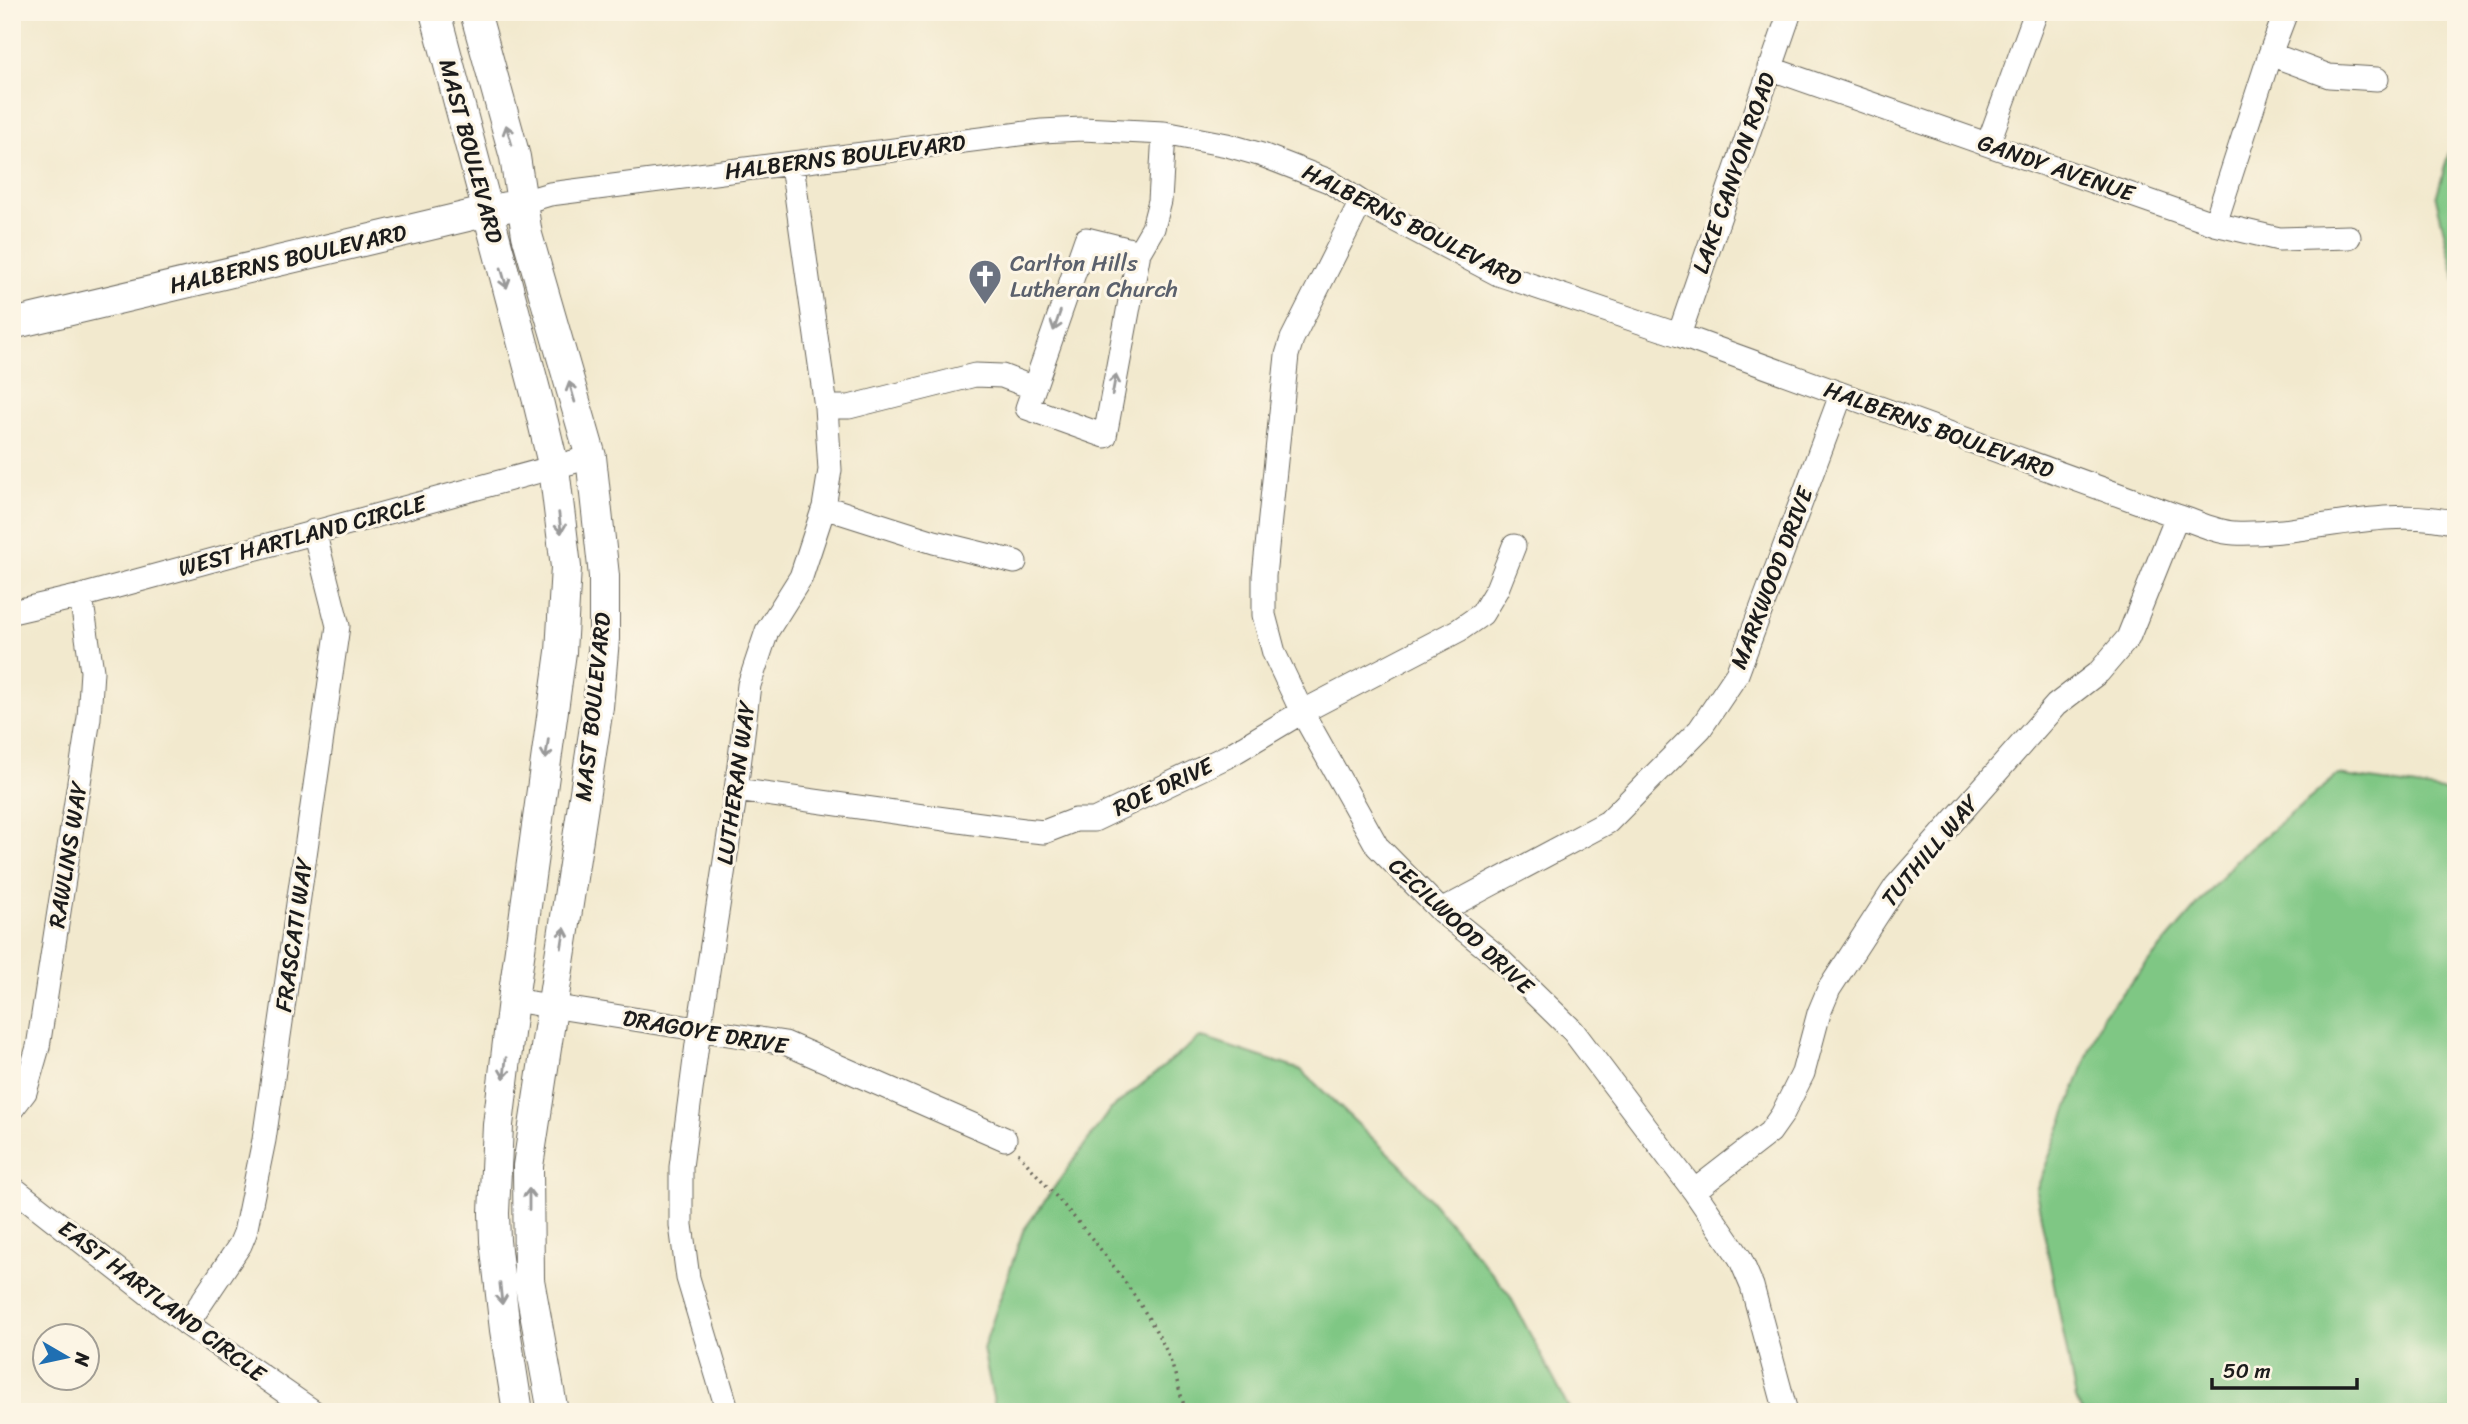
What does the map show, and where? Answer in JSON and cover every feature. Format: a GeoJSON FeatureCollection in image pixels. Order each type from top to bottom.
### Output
{"type":"FeatureCollection","features":[{"type":"Feature","properties":{"kind":"main road","name":"MAST BOULEVARD"},"geometry":{"type":"LineString","coordinates":[[435,12],[554,467],[566,568],[561,652],[498,1125],[494,1213],[505,1330],[518,1412]]}},
{"type":"Feature","properties":{"kind":"main road","name":"MAST BOULEVARD"},"geometry":{"type":"LineString","coordinates":[[475,12],[515,157],[527,235],[591,457],[604,576],[604,639],[598,707],[528,1166],[529,1280],[553,1412]]}},
{"type":"Feature","properties":{"kind":"main road","name":"HALBERNS BOULEVARD"},"geometry":{"type":"LineString","coordinates":[[12,324],[523,202]]}},
{"type":"Feature","properties":{"kind":"street","name":"LAKE CANYON ROAD"},"geometry":{"type":"LineString","coordinates":[[1679,335],[1790,12]]}},
{"type":"Feature","properties":{"kind":"street"},"geometry":{"type":"LineString","coordinates":[[1989,145],[2036,12]]}},
{"type":"Feature","properties":{"kind":"street"},"geometry":{"type":"LineString","coordinates":[[2214,224],[2270,54],[2287,12]]}},
{"type":"Feature","properties":{"kind":"street"},"geometry":{"type":"LineString","coordinates":[[2270,54],[2329,76],[2376,79]]}},
{"type":"Feature","properties":{"kind":"street","name":"GANDY AVENUE"},"geometry":{"type":"LineString","coordinates":[[1769,68],[2214,224],[2279,239],[2349,237]]}},
{"type":"Feature","properties":{"kind":"street","name":"HALBERNS BOULEVARD"},"geometry":{"type":"LineString","coordinates":[[523,202],[556,193],[1042,131],[1082,129],[1164,133],[1227,145],[1273,159],[1329,181],[1361,202],[1498,274],[1679,335],[2176,516],[2232,533],[2302,529],[2351,520],[2456,523]]}},
{"type":"Feature","properties":{"kind":"street"},"geometry":{"type":"LineString","coordinates":[[1139,252],[1086,239],[1027,408],[1105,436],[1139,252],[1153,228],[1160,201],[1164,133]]}},
{"type":"Feature","properties":{"kind":"street","name":"LUTHERAN WAY"},"geometry":{"type":"LineString","coordinates":[[728,1412],[688,1278],[681,1225],[681,1167],[749,685],[767,631],[801,577],[824,507],[830,470],[826,407],[792,165]]}},
{"type":"Feature","properties":{"kind":"street","name":"CECILWOOD DRIVE"},"geometry":{"type":"LineString","coordinates":[[1361,202],[1292,339],[1283,383],[1264,576],[1264,615],[1274,653],[1302,712],[1377,846],[1441,911],[1494,954],[1573,1031],[1695,1191],[1740,1258],[1752,1286],[1786,1412]]}},
{"type":"Feature","properties":{"kind":"street"},"geometry":{"type":"LineString","coordinates":[[826,407],[849,407],[975,375],[1002,376],[1034,388]]}},
{"type":"Feature","properties":{"kind":"street","name":"MARKWOOD DRIVE"},"geometry":{"type":"LineString","coordinates":[[1441,911],[1608,822],[1700,729],[1737,674],[1841,395]]}},
{"type":"Feature","properties":{"kind":"street","name":"WEST HARTLAND CIRCLE"},"geometry":{"type":"LineString","coordinates":[[12,612],[81,596],[591,457]]}},
{"type":"Feature","properties":{"kind":"street"},"geometry":{"type":"LineString","coordinates":[[824,507],[934,542],[1015,562]]}},
{"type":"Feature","properties":{"kind":"street","name":"TUTHILL WAY"},"geometry":{"type":"LineString","coordinates":[[1695,1191],[1770,1132],[1782,1115],[1803,1073],[1819,1013],[1829,989],[1896,886],[2056,705],[2099,672],[2128,638],[2176,516]]}},
{"type":"Feature","properties":{"kind":"street","name":"FRASCATI WAY"},"geometry":{"type":"LineString","coordinates":[[187,1324],[246,1233],[264,1140],[338,626],[314,531]]}},
{"type":"Feature","properties":{"kind":"street","name":"ROE DRIVE"},"geometry":{"type":"LineString","coordinates":[[736,790],[1044,832],[1075,820],[1094,820],[1230,755],[1302,712],[1459,630],[1482,614],[1497,589],[1514,546]]}},
{"type":"Feature","properties":{"kind":"street","name":"RAWLINS WAY"},"geometry":{"type":"LineString","coordinates":[[12,1109],[25,1092],[38,1047],[89,718],[92,671],[81,596]]}},
{"type":"Feature","properties":{"kind":"street","name":"DRAGOYE DRIVE"},"geometry":{"type":"LineString","coordinates":[[513,1000],[785,1043],[1005,1139]]}},
{"type":"Feature","properties":{"kind":"street","name":"EAST HARTLAND CIRCLE"},"geometry":{"type":"LineString","coordinates":[[12,1187],[187,1324],[314,1412]]}},
{"type":"Feature","properties":{"kind":"path"},"geometry":{"type":"LineString","coordinates":[[1005,1139],[1097,1244],[1137,1298],[1165,1348],[1186,1412]]}},
{"type":"Feature","properties":{"kind":"green space"},"geometry":{"type":"Polygon","coordinates":[[[2456,127],[2456,282],[2436,198],[2456,127]]]}},
{"type":"Feature","properties":{"kind":"green space"},"geometry":{"type":"Polygon","coordinates":[[[2338,775],[2456,793],[2456,1412],[2082,1412],[2076,1399],[2036,1191],[2103,1015],[2236,860],[2338,775]]]}},
{"type":"Feature","properties":{"kind":"green space"},"geometry":{"type":"Polygon","coordinates":[[[1200,1037],[1301,1070],[1406,1170],[1509,1294],[1571,1412],[996,1412],[983,1349],[1023,1231],[1109,1111],[1200,1037]]]}},
{"type":"Feature","properties":{"kind":"place","name":"Carlton Hills Lutheran Church"},"geometry":{"type":"Point","coordinates":[985,306]}}]}
